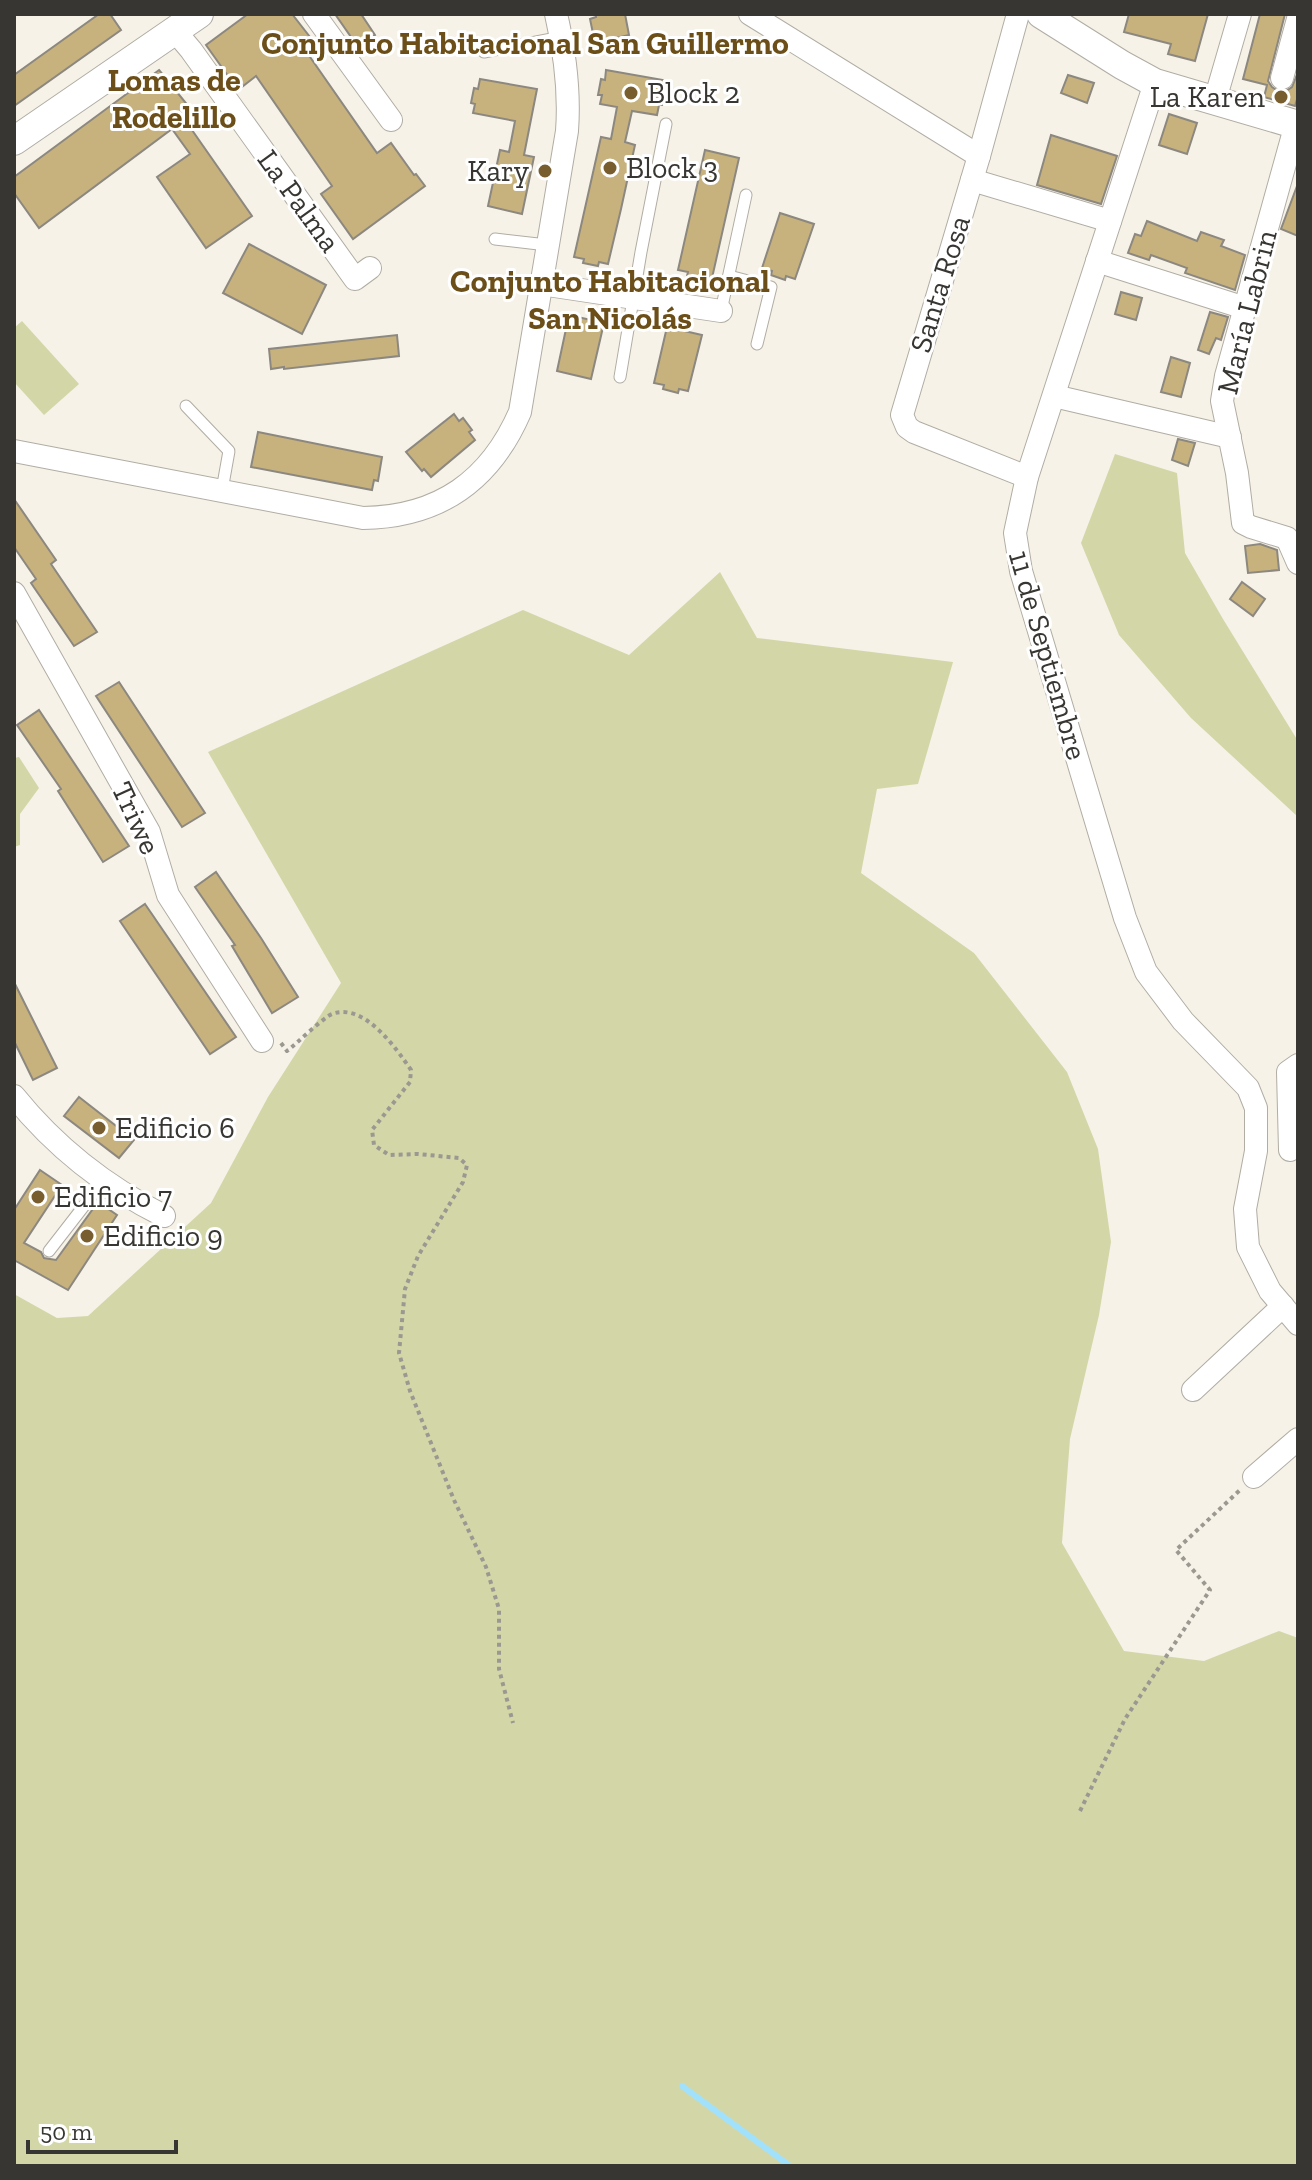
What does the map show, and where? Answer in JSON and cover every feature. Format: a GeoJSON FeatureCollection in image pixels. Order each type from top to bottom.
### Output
{"type":"FeatureCollection","features":[{"type":"Feature","properties":{"kind":"street"},"geometry":{"type":"LineString","coordinates":[[14,141],[199,14]]}},
{"type":"Feature","properties":{"kind":"street"},"geometry":{"type":"LineString","coordinates":[[314,14],[391,120]]}},
{"type":"Feature","properties":{"kind":"street"},"geometry":{"type":"LineString","coordinates":[[14,451],[363,518],[410,513],[454,494],[487,467],[512,432],[520,412],[567,131],[567,74],[556,14]]}},
{"type":"Feature","properties":{"kind":"street"},"geometry":{"type":"LineString","coordinates":[[750,14],[979,156]]}},
{"type":"Feature","properties":{"kind":"street","name":"Santa Rosa"},"geometry":{"type":"LineString","coordinates":[[1018,14],[902,415],[907,427],[914,432],[1027,477]]}},
{"type":"Feature","properties":{"kind":"street"},"geometry":{"type":"LineString","coordinates":[[1041,14],[1155,83],[1297,124]]}},
{"type":"Feature","properties":{"kind":"street"},"geometry":{"type":"LineString","coordinates":[[1215,100],[1240,14]]}},
{"type":"Feature","properties":{"kind":"street"},"geometry":{"type":"LineString","coordinates":[[1282,78],[1298,19]]}},
{"type":"Feature","properties":{"kind":"street","name":"La Palma"},"geometry":{"type":"LineString","coordinates":[[175,31],[355,279],[370,268]]}},
{"type":"Feature","properties":{"kind":"street","name":"11 de Septiembre"},"geometry":{"type":"LineString","coordinates":[[1155,83],[1027,477],[1015,533],[1021,571],[1125,918],[1146,972],[1183,1021],[1248,1088],[1256,1108],[1256,1151],[1245,1209],[1248,1247],[1270,1291],[1298,1324]]}},
{"type":"Feature","properties":{"kind":"street","name":"María Labrin"},"geometry":{"type":"LineString","coordinates":[[1297,124],[1226,376],[1222,401],[1243,523],[1287,538],[1298,563]]}},
{"type":"Feature","properties":{"kind":"street"},"geometry":{"type":"LineString","coordinates":[[972,180],[1110,221]]}},
{"type":"Feature","properties":{"kind":"street"},"geometry":{"type":"LineString","coordinates":[[1097,261],[1245,308]]}},
{"type":"Feature","properties":{"kind":"street"},"geometry":{"type":"LineString","coordinates":[[541,284],[721,311]]}},
{"type":"Feature","properties":{"kind":"street"},"geometry":{"type":"LineString","coordinates":[[1054,396],[1230,437]]}},
{"type":"Feature","properties":{"kind":"street","name":"Triwe"},"geometry":{"type":"LineString","coordinates":[[14,593],[149,832],[168,895],[262,1041]]}},
{"type":"Feature","properties":{"kind":"street"},"geometry":{"type":"LineString","coordinates":[[1256,1151],[1294,1151],[1288,1072],[1298,1065]]}},
{"type":"Feature","properties":{"kind":"street"},"geometry":{"type":"LineString","coordinates":[[14,1096],[72,1158],[117,1191],[164,1216]]}},
{"type":"Feature","properties":{"kind":"street"},"geometry":{"type":"LineString","coordinates":[[1193,1390],[1283,1306]]}},
{"type":"Feature","properties":{"kind":"street"},"geometry":{"type":"LineString","coordinates":[[1254,1477],[1298,1439]]}},
{"type":"Feature","properties":{"kind":"lane"},"geometry":{"type":"LineString","coordinates":[[484,52],[562,37]]}},
{"type":"Feature","properties":{"kind":"lane"},"geometry":{"type":"LineString","coordinates":[[620,377],[666,124]]}},
{"type":"Feature","properties":{"kind":"lane"},"geometry":{"type":"LineString","coordinates":[[721,311],[746,195]]}},
{"type":"Feature","properties":{"kind":"lane"},"geometry":{"type":"LineString","coordinates":[[495,239],[547,245]]}},
{"type":"Feature","properties":{"kind":"lane"},"geometry":{"type":"LineString","coordinates":[[729,276],[771,287],[757,344]]}},
{"type":"Feature","properties":{"kind":"lane"},"geometry":{"type":"LineString","coordinates":[[186,406],[229,451],[222,490]]}},
{"type":"Feature","properties":{"kind":"lane"},"geometry":{"type":"LineString","coordinates":[[49,1251],[94,1193],[117,1191]]}},
{"type":"Feature","properties":{"kind":"path"},"geometry":{"type":"LineString","coordinates":[[262,1041],[273,1033],[287,1051],[332,1014],[349,1013],[365,1017],[396,1049],[411,1070],[410,1082],[372,1130],[374,1145],[389,1155],[459,1158],[467,1165],[463,1182],[418,1256],[405,1289],[399,1353],[410,1391],[454,1500],[486,1567],[499,1609],[499,1669],[513,1723]]}},
{"type":"Feature","properties":{"kind":"path"},"geometry":{"type":"LineString","coordinates":[[1080,1811],[1125,1719],[1210,1590],[1176,1550],[1254,1477]]}},
{"type":"Feature","properties":{"kind":"green space"},"geometry":{"type":"Polygon","coordinates":[[[22,321],[79,384],[44,415],[14,382],[14,328],[22,321]]]}},
{"type":"Feature","properties":{"kind":"green space"},"geometry":{"type":"Polygon","coordinates":[[[1115,454],[1177,473],[1185,553],[1298,741],[1298,817],[1191,718],[1119,635],[1081,543],[1115,454]]]}},
{"type":"Feature","properties":{"kind":"green space"},"geometry":{"type":"Polygon","coordinates":[[[720,572],[757,638],[953,662],[918,784],[877,789],[861,873],[974,953],[1067,1072],[1098,1149],[1111,1242],[1099,1315],[1070,1439],[1062,1543],[1124,1651],[1204,1661],[1279,1631],[1298,1638],[1298,2166],[14,2166],[14,1294],[57,1318],[88,1316],[211,1203],[268,1097],[341,983],[208,752],[523,610],[629,655],[720,572]]]}},
{"type":"Feature","properties":{"kind":"green space"},"geometry":{"type":"Polygon","coordinates":[[[19,757],[39,788],[20,814],[20,845],[14,847],[14,758],[19,757]]]}},
{"type":"Feature","properties":{"kind":"building"},"geometry":{"type":"Polygon","coordinates":[[[99,14],[110,14],[121,30],[14,106],[14,75],[99,14]]]}},
{"type":"Feature","properties":{"kind":"building"},"geometry":{"type":"Polygon","coordinates":[[[248,14],[292,14],[310,37],[301,44],[377,153],[391,143],[425,186],[353,239],[321,194],[332,186],[256,76],[238,90],[206,45],[248,14]]]}},
{"type":"Feature","properties":{"kind":"building"},"geometry":{"type":"Polygon","coordinates":[[[335,14],[361,14],[375,35],[358,47],[335,14]]]}},
{"type":"Feature","properties":{"kind":"building"},"geometry":{"type":"Polygon","coordinates":[[[596,14],[625,14],[629,35],[595,43],[590,19],[596,14]]]}},
{"type":"Feature","properties":{"kind":"building"},"geometry":{"type":"Polygon","coordinates":[[[1129,14],[1208,14],[1195,61],[1168,54],[1171,44],[1124,32],[1129,14]]]}},
{"type":"Feature","properties":{"kind":"building"},"geometry":{"type":"Polygon","coordinates":[[[1260,14],[1285,14],[1268,81],[1278,91],[1286,91],[1292,87],[1298,72],[1295,106],[1264,97],[1267,85],[1243,79],[1260,14]]]}},
{"type":"Feature","properties":{"kind":"building"},"geometry":{"type":"Polygon","coordinates":[[[159,70],[194,113],[185,120],[252,216],[206,248],[157,177],[190,154],[172,129],[39,228],[14,193],[14,177],[159,70]]]}},
{"type":"Feature","properties":{"kind":"building"},"geometry":{"type":"Polygon","coordinates":[[[606,70],[663,80],[661,91],[665,92],[657,115],[632,111],[625,142],[635,145],[621,209],[608,264],[599,262],[598,266],[583,263],[584,259],[574,257],[601,137],[611,139],[617,107],[600,104],[602,95],[598,95],[606,70]]]}},
{"type":"Feature","properties":{"kind":"building"},"geometry":{"type":"Polygon","coordinates":[[[1068,75],[1094,83],[1087,103],[1061,93],[1068,75]]]}},
{"type":"Feature","properties":{"kind":"building"},"geometry":{"type":"Polygon","coordinates":[[[480,79],[537,89],[524,155],[534,157],[522,214],[488,206],[500,150],[509,152],[515,121],[473,113],[474,88],[478,89],[480,79]]]}},
{"type":"Feature","properties":{"kind":"building"},"geometry":{"type":"Polygon","coordinates":[[[1169,114],[1197,123],[1187,154],[1159,145],[1169,114]]]}},
{"type":"Feature","properties":{"kind":"building"},"geometry":{"type":"Polygon","coordinates":[[[1051,135],[1117,156],[1101,204],[1037,185],[1051,135]]]}},
{"type":"Feature","properties":{"kind":"building"},"geometry":{"type":"Polygon","coordinates":[[[705,150],[739,158],[712,278],[703,276],[702,280],[678,270],[705,150]]]}},
{"type":"Feature","properties":{"kind":"building"},"geometry":{"type":"Polygon","coordinates":[[[1298,187],[1298,236],[1281,229],[1298,187]]]}},
{"type":"Feature","properties":{"kind":"building"},"geometry":{"type":"Polygon","coordinates":[[[780,213],[814,224],[795,279],[786,276],[785,280],[762,268],[780,213]]]}},
{"type":"Feature","properties":{"kind":"building"},"geometry":{"type":"Polygon","coordinates":[[[1147,221],[1197,241],[1201,232],[1224,240],[1221,246],[1245,255],[1235,290],[1185,273],[1187,268],[1151,255],[1149,260],[1128,253],[1135,234],[1141,236],[1147,221]]]}},
{"type":"Feature","properties":{"kind":"building"},"geometry":{"type":"Polygon","coordinates":[[[249,244],[326,285],[302,334],[223,293],[249,244]]]}},
{"type":"Feature","properties":{"kind":"building"},"geometry":{"type":"Polygon","coordinates":[[[1121,292],[1142,298],[1136,320],[1115,314],[1121,292]]]}},
{"type":"Feature","properties":{"kind":"building"},"geometry":{"type":"Polygon","coordinates":[[[1210,312],[1228,317],[1221,340],[1216,338],[1209,354],[1198,350],[1210,312]]]}},
{"type":"Feature","properties":{"kind":"building"},"geometry":{"type":"Polygon","coordinates":[[[569,315],[604,323],[591,379],[557,371],[569,315]]]}},
{"type":"Feature","properties":{"kind":"building"},"geometry":{"type":"Polygon","coordinates":[[[667,327],[702,335],[688,391],[679,389],[678,393],[654,383],[667,327]]]}},
{"type":"Feature","properties":{"kind":"building"},"geometry":{"type":"Polygon","coordinates":[[[397,335],[399,356],[271,369],[269,349],[397,335]]]}},
{"type":"Feature","properties":{"kind":"building"},"geometry":{"type":"Polygon","coordinates":[[[1171,357],[1190,363],[1181,397],[1161,392],[1171,357]]]}},
{"type":"Feature","properties":{"kind":"building"},"geometry":{"type":"Polygon","coordinates":[[[454,414],[459,421],[463,418],[475,440],[431,477],[406,452],[454,414]]]}},
{"type":"Feature","properties":{"kind":"building"},"geometry":{"type":"Polygon","coordinates":[[[258,432],[382,457],[378,481],[374,480],[372,490],[251,467],[258,432]]]}},
{"type":"Feature","properties":{"kind":"building"},"geometry":{"type":"Polygon","coordinates":[[[1178,439],[1195,443],[1188,466],[1172,460],[1178,439]]]}},
{"type":"Feature","properties":{"kind":"building"},"geometry":{"type":"Polygon","coordinates":[[[14,499],[56,560],[51,564],[97,632],[74,646],[31,583],[36,579],[14,547],[14,499]]]}},
{"type":"Feature","properties":{"kind":"building"},"geometry":{"type":"Polygon","coordinates":[[[1260,544],[1277,550],[1279,570],[1248,573],[1245,546],[1260,544]]]}},
{"type":"Feature","properties":{"kind":"building"},"geometry":{"type":"Polygon","coordinates":[[[1242,582],[1265,599],[1253,616],[1230,599],[1242,582]]]}},
{"type":"Feature","properties":{"kind":"building"},"geometry":{"type":"Polygon","coordinates":[[[119,682],[205,813],[182,827],[96,696],[119,682]]]}},
{"type":"Feature","properties":{"kind":"building"},"geometry":{"type":"Polygon","coordinates":[[[39,710],[129,846],[103,862],[58,791],[61,789],[17,725],[39,710]]]}},
{"type":"Feature","properties":{"kind":"building"},"geometry":{"type":"Polygon","coordinates":[[[216,872],[298,997],[272,1013],[232,946],[235,945],[195,887],[216,872]]]}},
{"type":"Feature","properties":{"kind":"building"},"geometry":{"type":"Polygon","coordinates":[[[145,904],[236,1037],[210,1054],[120,921],[145,904]]]}},
{"type":"Feature","properties":{"kind":"building"},"geometry":{"type":"Polygon","coordinates":[[[14,982],[57,1068],[33,1080],[14,1041],[14,982]]]}},
{"type":"Feature","properties":{"kind":"building","name":"Edificio 6"},"geometry":{"type":"Polygon","coordinates":[[[79,1097],[134,1140],[119,1158],[64,1116],[79,1097]]]}},
{"type":"Feature","properties":{"kind":"building"},"geometry":{"type":"Polygon","coordinates":[[[40,1170],[62,1185],[24,1243],[41,1252],[44,1258],[56,1260],[98,1202],[117,1215],[68,1290],[14,1260],[14,1210],[40,1170]]]}},
{"type":"Feature","properties":{"kind":"waterway"},"geometry":{"type":"LineString","coordinates":[[682,2086],[790,2166]]}},
{"type":"Feature","properties":{"kind":"place","name":"Block 2"},"geometry":{"type":"Point","coordinates":[631,93]}},
{"type":"Feature","properties":{"kind":"place","name":"La Karen"},"geometry":{"type":"Point","coordinates":[1281,97]}},
{"type":"Feature","properties":{"kind":"place","name":"Block 3"},"geometry":{"type":"Point","coordinates":[610,168]}},
{"type":"Feature","properties":{"kind":"place","name":"Kary"},"geometry":{"type":"Point","coordinates":[545,171]}},
{"type":"Feature","properties":{"kind":"place","name":"Edificio 6"},"geometry":{"type":"Point","coordinates":[99,1128]}},
{"type":"Feature","properties":{"kind":"place","name":"Edificio 7"},"geometry":{"type":"Point","coordinates":[38,1197]}},
{"type":"Feature","properties":{"kind":"place","name":"Edificio 9"},"geometry":{"type":"Point","coordinates":[87,1236]}},
{"type":"Feature","properties":{"kind":"district","name":"Conjunto Habitacional San Guillermo"},"geometry":{"type":"Point","coordinates":[525,43]}},
{"type":"Feature","properties":{"kind":"district","name":"Lomas de Rodelillo"},"geometry":{"type":"Point","coordinates":[174,98]}},
{"type":"Feature","properties":{"kind":"district","name":"Conjunto Habitacional San Nicolás"},"geometry":{"type":"Point","coordinates":[610,300]}}]}
